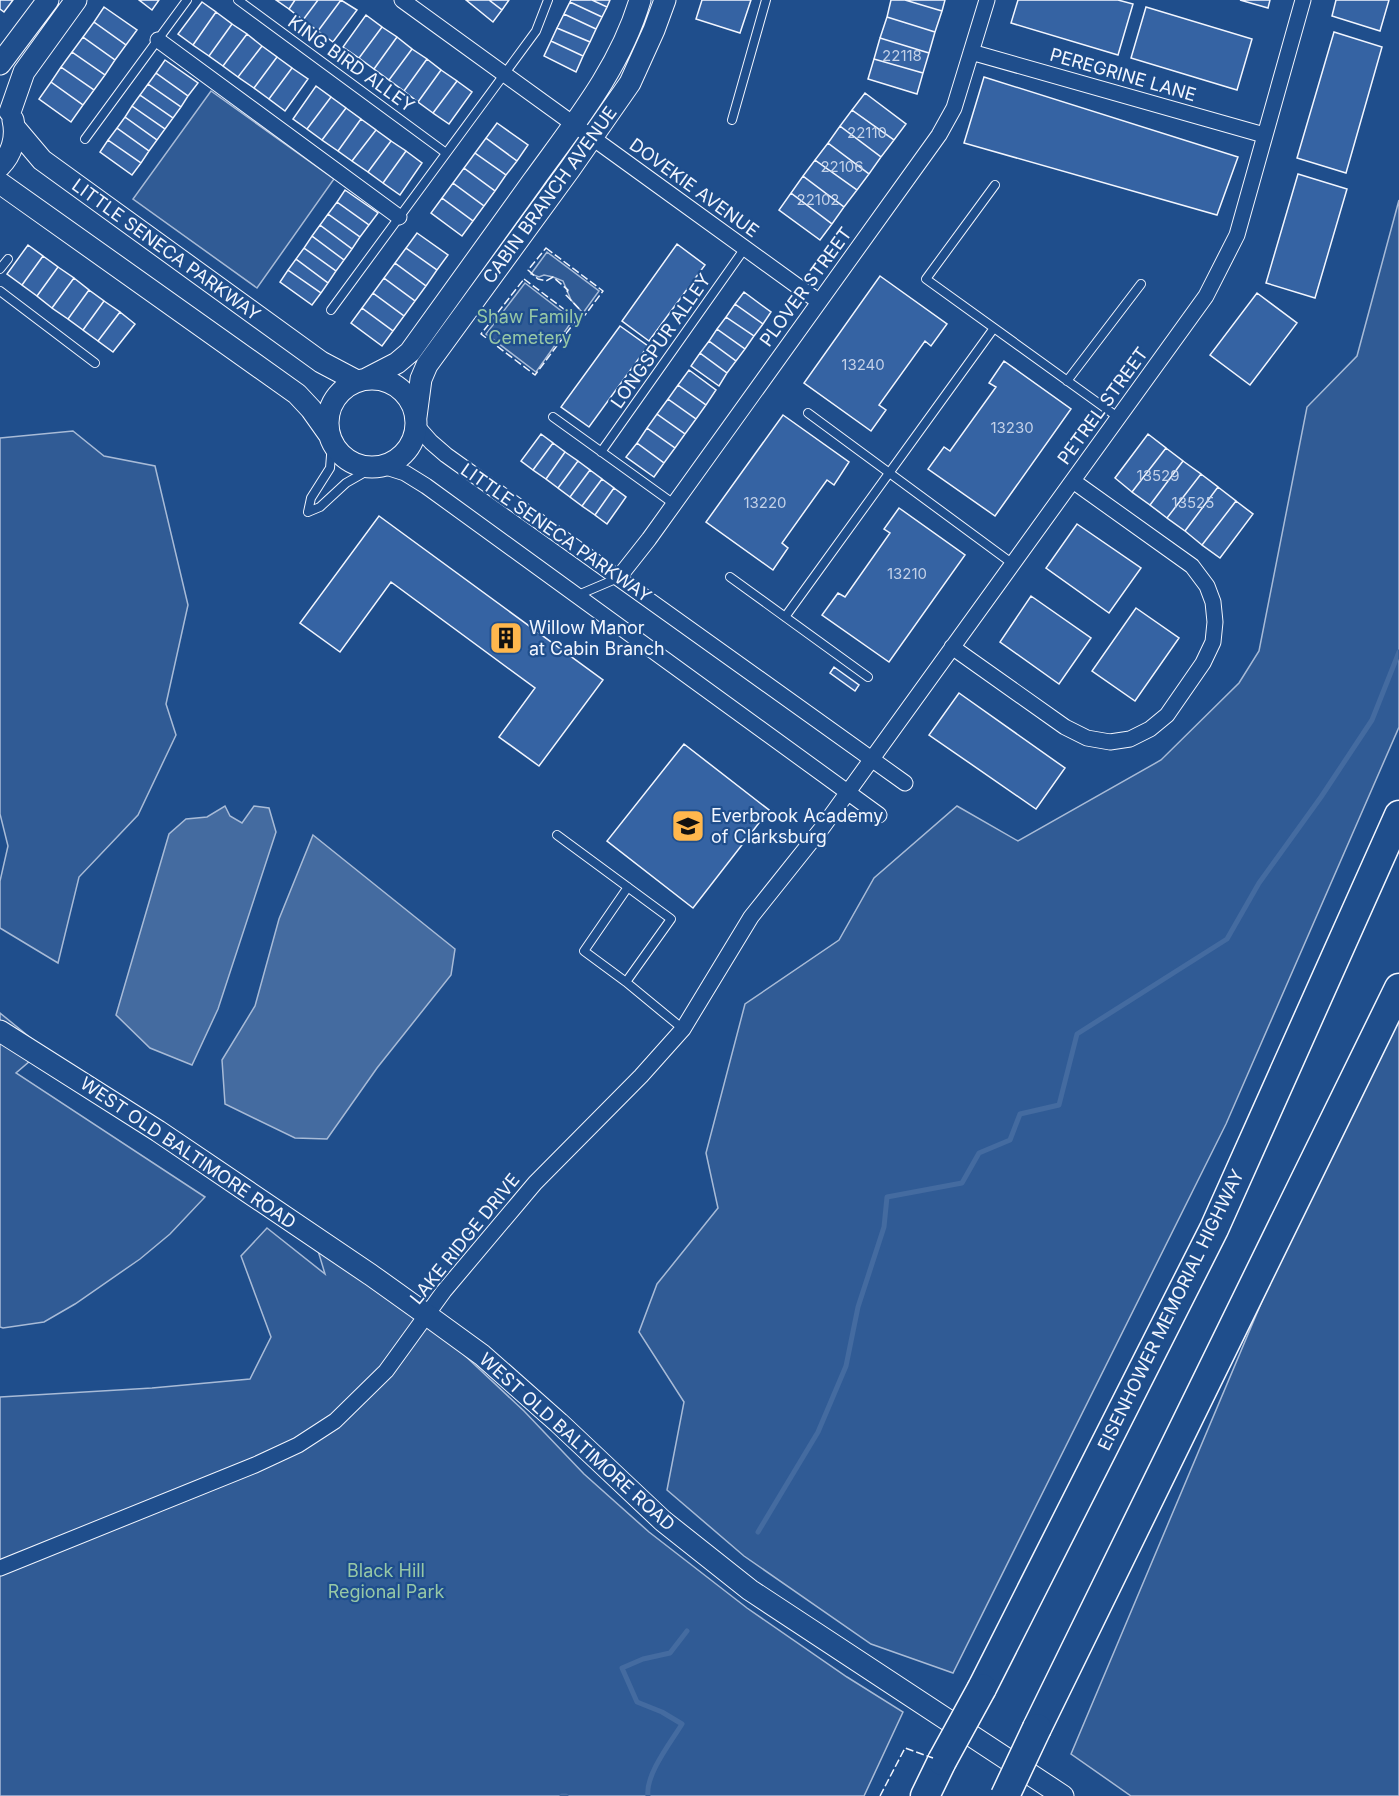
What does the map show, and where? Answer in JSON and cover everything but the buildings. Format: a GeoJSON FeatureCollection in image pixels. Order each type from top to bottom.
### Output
{"type":"FeatureCollection","features":[{"type":"Feature","properties":{"kind":"highway","name":"EISENHOWER MEMORIAL HIGHWAY"},"geometry":{"type":"LineString","coordinates":[[925,1796],[1214,1229],[1399,815]]}},
{"type":"Feature","properties":{"kind":"highway"},"geometry":{"type":"LineString","coordinates":[[1005,1796],[1399,988]]}},
{"type":"Feature","properties":{"kind":"street"},"geometry":{"type":"LineString","coordinates":[[0,64],[48,0]]}},
{"type":"Feature","properties":{"kind":"street"},"geometry":{"type":"LineString","coordinates":[[0,166],[13,147],[8,113],[24,72],[76,0]]}},
{"type":"Feature","properties":{"kind":"street","name":"DOVEKIE AVENUE"},"geometry":{"type":"LineString","coordinates":[[402,0],[573,126],[818,301]]}},
{"type":"Feature","properties":{"kind":"street","name":"CABIN BRANCH AVENUE"},"geometry":{"type":"LineString","coordinates":[[362,380],[397,363],[410,352],[608,74],[634,20],[640,0]]}},
{"type":"Feature","properties":{"kind":"street","name":"CABIN BRANCH AVENUE"},"geometry":{"type":"LineString","coordinates":[[416,421],[421,380],[427,365],[592,139],[630,83],[654,30],[664,0]]}},
{"type":"Feature","properties":{"kind":"street","name":"PLOVER STREET"},"geometry":{"type":"LineString","coordinates":[[619,577],[939,135],[954,108],[987,0]]}},
{"type":"Feature","properties":{"kind":"street","name":"PETREL STREET"},"geometry":{"type":"LineString","coordinates":[[848,792],[1206,296],[1237,235],[1303,0]]}},
{"type":"Feature","properties":{"kind":"street"},"geometry":{"type":"LineString","coordinates":[[158,40],[399,216]]}},
{"type":"Feature","properties":{"kind":"street","name":"PEREGRINE LANE"},"geometry":{"type":"LineString","coordinates":[[971,52],[1264,135]]}},
{"type":"Feature","properties":{"kind":"street","name":"LITTLE SENECA PARKWAY"},"geometry":{"type":"LineString","coordinates":[[8,113],[42,160],[321,362],[362,380]]}},
{"type":"Feature","properties":{"kind":"street"},"geometry":{"type":"LineString","coordinates":[[0,183],[297,394],[311,409],[339,453],[349,461],[361,466],[379,466],[396,460],[406,451],[413,438],[416,421],[408,398],[393,384],[380,380],[362,380],[346,387],[336,396],[329,413],[330,438]]}},
{"type":"Feature","properties":{"kind":"street","name":"LITTLE SENECA PARKWAY"},"geometry":{"type":"LineString","coordinates":[[416,421],[431,442],[446,455],[905,783]]}},
{"type":"Feature","properties":{"kind":"street","name":"LITTLE SENECA PARKWAY"},"geometry":{"type":"LineString","coordinates":[[379,466],[412,477],[879,815]]}},
{"type":"Feature","properties":{"kind":"street"},"geometry":{"type":"LineString","coordinates":[[952,647],[1065,727],[1088,738],[1110,742],[1130,739],[1150,729],[1167,715],[1203,663],[1213,642],[1215,622],[1213,602],[1207,586],[1192,567],[1073,481]]}},
{"type":"Feature","properties":{"kind":"street","name":"LAKE RIDGE DRIVE"},"geometry":{"type":"LineString","coordinates":[[0,1568],[246,1468],[298,1445],[335,1421],[386,1371],[444,1292],[535,1183],[648,1070],[683,1029],[751,917],[848,792]]}},
{"type":"Feature","properties":{"kind":"street","name":"WEST OLD BALTIMORE ROAD"},"geometry":{"type":"LineString","coordinates":[[0,1031],[93,1088],[205,1162],[427,1315],[482,1355],[559,1423],[663,1521],[750,1590],[1063,1796]]}},
{"type":"Feature","properties":{"kind":"lane"},"geometry":{"type":"LineString","coordinates":[[85,139],[187,0]]}},
{"type":"Feature","properties":{"kind":"lane","name":"KING BIRD ALLEY"},"geometry":{"type":"LineString","coordinates":[[238,0],[446,153]]}},
{"type":"Feature","properties":{"kind":"lane"},"geometry":{"type":"LineString","coordinates":[[331,310],[536,31],[548,0]]}},
{"type":"Feature","properties":{"kind":"lane"},"geometry":{"type":"LineString","coordinates":[[732,120],[766,0]]}},
{"type":"Feature","properties":{"kind":"lane"},"geometry":{"type":"LineString","coordinates":[[995,185],[926,279],[1119,418]]}},
{"type":"Feature","properties":{"kind":"lane","name":"LONGSPUR ALLEY"},"geometry":{"type":"LineString","coordinates":[[601,452],[745,248]]}},
{"type":"Feature","properties":{"kind":"lane"},"geometry":{"type":"LineString","coordinates":[[0,269],[8,259]]}},
{"type":"Feature","properties":{"kind":"lane"},"geometry":{"type":"LineString","coordinates":[[1067,381],[1142,284]]}},
{"type":"Feature","properties":{"kind":"lane"},"geometry":{"type":"LineString","coordinates":[[0,291],[95,363]]}},
{"type":"Feature","properties":{"kind":"lane"},"geometry":{"type":"LineString","coordinates":[[785,617],[994,328]]}},
{"type":"Feature","properties":{"kind":"lane"},"geometry":{"type":"LineString","coordinates":[[808,413],[1013,564]]}},
{"type":"Feature","properties":{"kind":"lane"},"geometry":{"type":"LineString","coordinates":[[553,417],[674,504]]}},
{"type":"Feature","properties":{"kind":"lane"},"geometry":{"type":"LineString","coordinates":[[330,438],[330,468],[311,498],[308,512],[320,507],[346,483],[379,466]]}},
{"type":"Feature","properties":{"kind":"lane"},"geometry":{"type":"LineString","coordinates":[[578,595],[619,577]]}},
{"type":"Feature","properties":{"kind":"lane"},"geometry":{"type":"LineString","coordinates":[[729,577],[868,677]]}},
{"type":"Feature","properties":{"kind":"lane"},"geometry":{"type":"LineString","coordinates":[[557,835],[671,919],[626,982]]}},
{"type":"Feature","properties":{"kind":"lane"},"geometry":{"type":"LineString","coordinates":[[628,887],[584,951],[683,1029]]}},
{"type":"Feature","properties":{"kind":"shaded area"},"geometry":{"type":"Polygon","coordinates":[[[211,91],[334,179],[257,288],[133,199],[211,91]]]}},
{"type":"Feature","properties":{"kind":"shaded area"},"geometry":{"type":"Polygon","coordinates":[[[1399,200],[1399,727],[1226,1124],[953,1673],[871,1644],[744,1556],[667,1490],[684,1402],[639,1332],[657,1284],[718,1208],[706,1153],[745,1004],[839,940],[874,878],[957,806],[1018,841],[1161,760],[1239,683],[1259,651],[1307,407],[1357,356],[1399,200]]]}},
{"type":"Feature","properties":{"kind":"shaded area"},"geometry":{"type":"Polygon","coordinates":[[[547,252],[599,291],[583,313],[571,300],[563,281],[544,275],[539,277],[531,274],[547,252]]]}},
{"type":"Feature","properties":{"kind":"shaded area","name":"Shaw Family Cemetery"},"geometry":{"type":"Polygon","coordinates":[[[525,283],[573,320],[536,372],[486,334],[525,283]]]}},
{"type":"Feature","properties":{"kind":"shaded area"},"geometry":{"type":"Polygon","coordinates":[[[73,431],[104,456],[155,466],[188,605],[166,704],[176,735],[138,815],[79,877],[58,963],[0,928],[0,881],[8,846],[0,814],[0,438],[73,431]]]}},
{"type":"Feature","properties":{"kind":"shaded area"},"geometry":{"type":"Polygon","coordinates":[[[225,806],[230,816],[242,823],[254,806],[269,808],[276,832],[218,1009],[192,1065],[150,1048],[116,1015],[169,834],[186,819],[207,817],[225,806]]]}},
{"type":"Feature","properties":{"kind":"shaded area"},"geometry":{"type":"Polygon","coordinates":[[[313,835],[455,949],[451,975],[377,1068],[327,1139],[295,1138],[225,1104],[222,1060],[255,1006],[279,919],[313,835]]]}},
{"type":"Feature","properties":{"kind":"shaded area"},"geometry":{"type":"Polygon","coordinates":[[[1399,976],[1399,1796],[1131,1796],[1071,1754],[1399,976]]]}},
{"type":"Feature","properties":{"kind":"shaded area"},"geometry":{"type":"Polygon","coordinates":[[[0,1013],[44,1049],[16,1073],[205,1197],[170,1234],[140,1259],[75,1304],[44,1322],[3,1328],[0,1327],[0,1013]]]}},
{"type":"Feature","properties":{"kind":"shaded area","name":"Black Hill Regional Park"},"geometry":{"type":"Polygon","coordinates":[[[267,1228],[325,1274],[316,1244],[460,1351],[524,1411],[584,1474],[649,1532],[747,1608],[847,1677],[903,1712],[864,1796],[0,1796],[0,1397],[152,1388],[250,1379],[271,1337],[241,1256],[267,1228]]]}},
{"type":"Feature","properties":{"kind":"waterway"},"geometry":{"type":"LineString","coordinates":[[758,1532],[818,1432],[846,1366],[858,1307],[884,1227],[887,1197],[962,1183],[979,1153],[1010,1140],[1020,1114],[1059,1105],[1077,1034],[1227,939],[1259,883],[1321,797],[1372,720],[1399,652]]}},
{"type":"Feature","properties":{"kind":"waterway"},"geometry":{"type":"LineString","coordinates":[[648,1796],[650,1778],[682,1724],[662,1712],[637,1702],[622,1668],[643,1659],[670,1653],[687,1631]]}},
{"type":"Feature","properties":{"kind":"fence"},"geometry":{"type":"LineString","coordinates":[[546,248],[603,291],[585,315],[566,295],[568,290],[553,277],[546,281],[538,279],[528,270],[546,248]]}},
{"type":"Feature","properties":{"kind":"fence"},"geometry":{"type":"LineString","coordinates":[[524,279],[577,319],[535,375],[481,334],[524,279]]}},
{"type":"Feature","properties":{"kind":"fence"},"geometry":{"type":"LineString","coordinates":[[880,1796],[905,1748],[933,1758]]}},
{"type":"Feature","properties":{"kind":"place","name":"Willow Manor at Cabin Branch"},"geometry":{"type":"Point","coordinates":[506,638]}},
{"type":"Feature","properties":{"kind":"place","name":"Everbrook Academy of Clarksburg"},"geometry":{"type":"Point","coordinates":[688,826]}}]}
